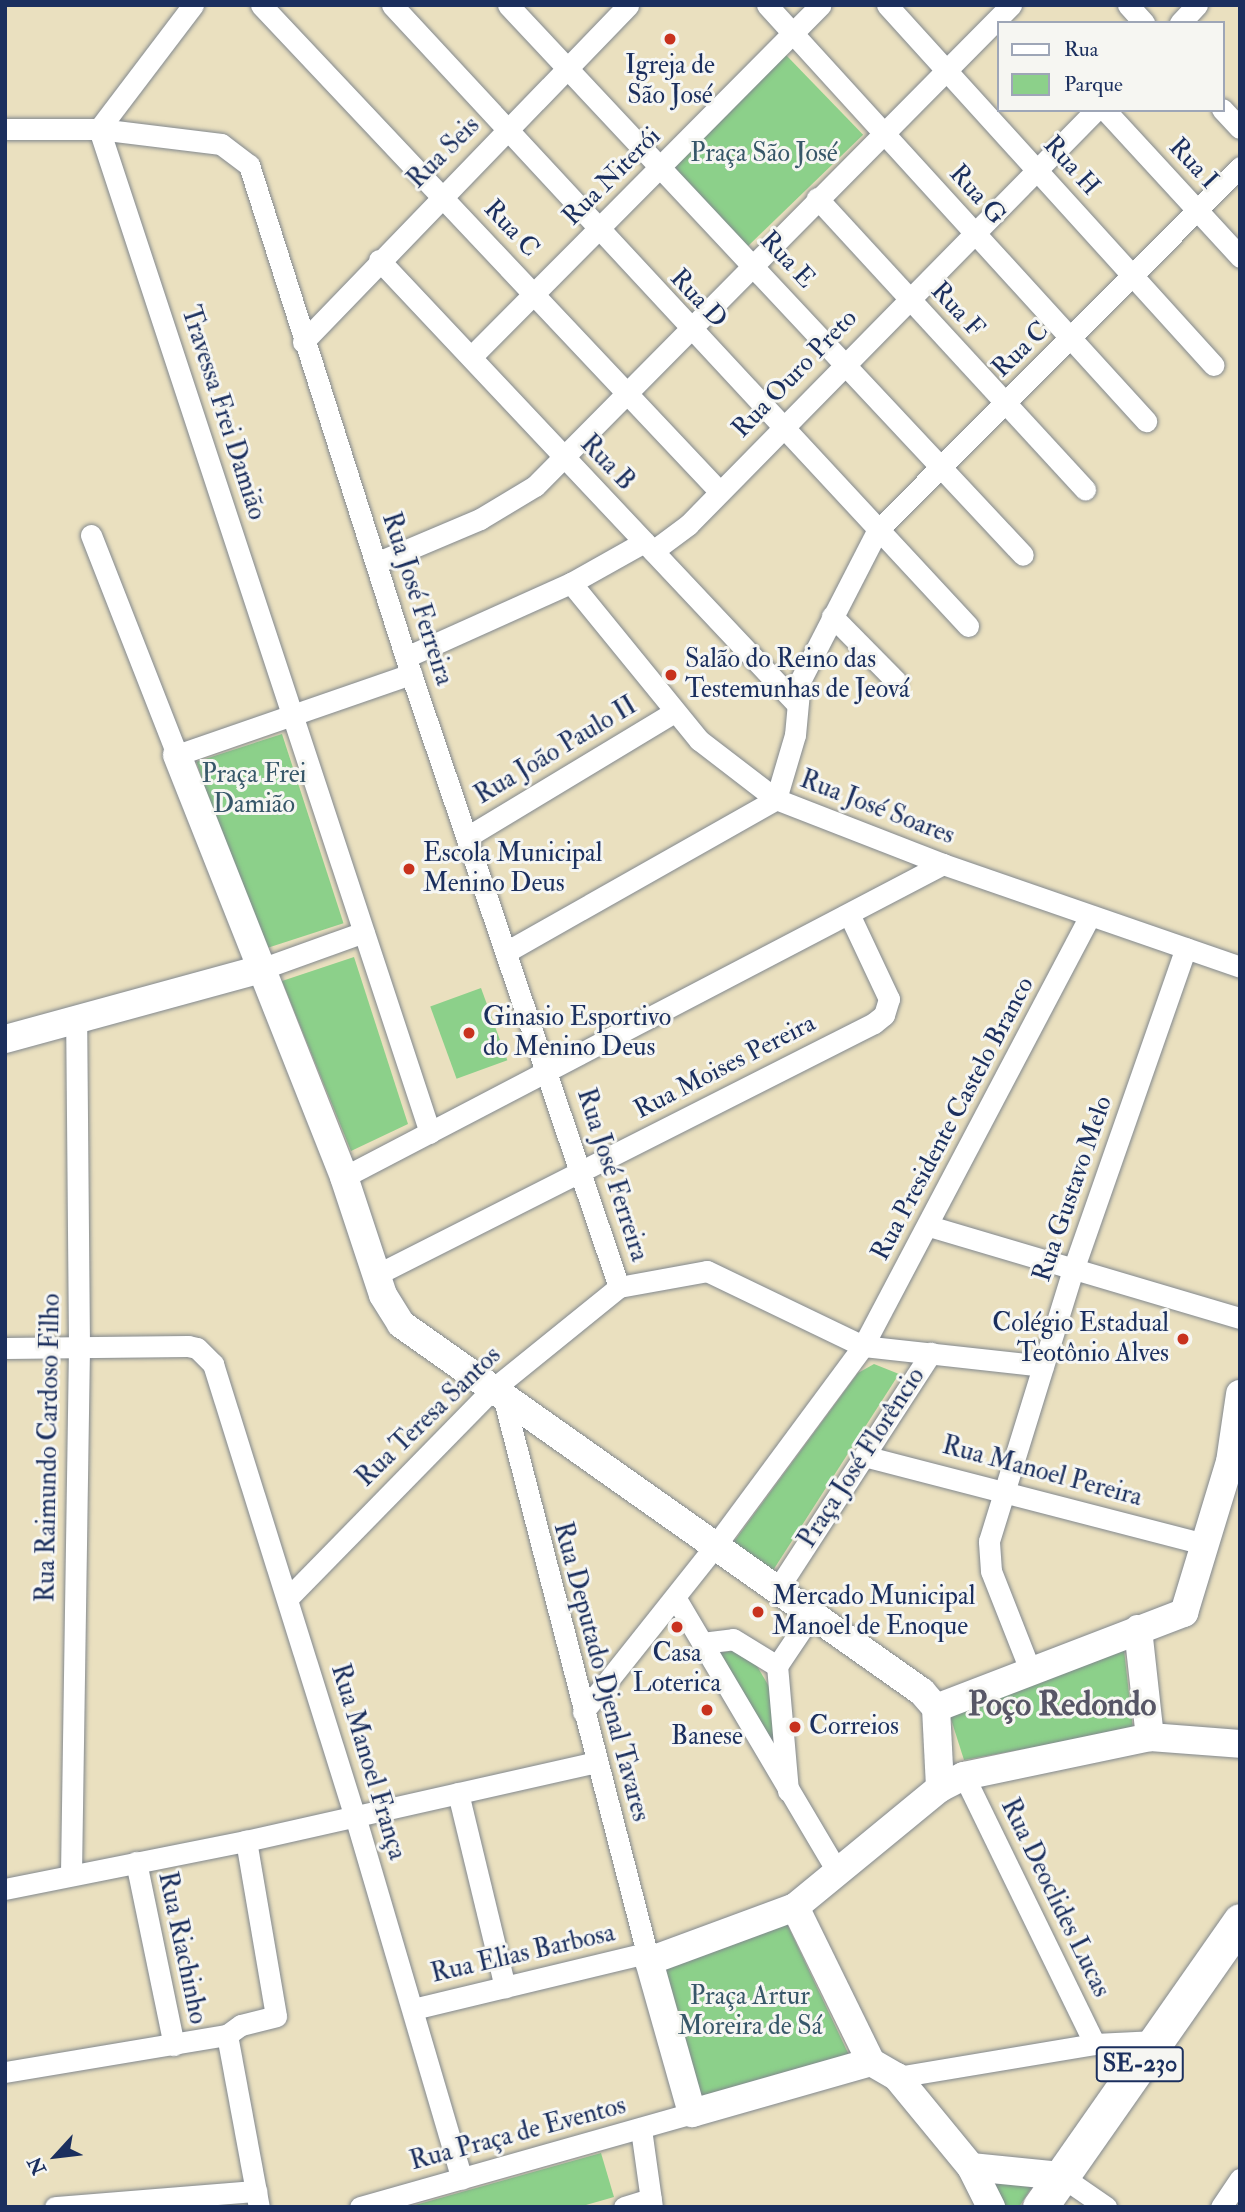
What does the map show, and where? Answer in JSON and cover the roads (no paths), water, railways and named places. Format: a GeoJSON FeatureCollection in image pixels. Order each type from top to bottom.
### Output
{"type":"FeatureCollection","features":[{"type":"Feature","properties":{"kind":"main road","name":"SE-230"},"geometry":{"type":"LineString","coordinates":[[1040,2207],[1240,1921]]}},
{"type":"Feature","properties":{"kind":"street"},"geometry":{"type":"LineString","coordinates":[[99,130],[193,5]]}},
{"type":"Feature","properties":{"kind":"street","name":"Rua C"},"geometry":{"type":"LineString","coordinates":[[261,5],[719,491]]}},
{"type":"Feature","properties":{"kind":"street","name":"Rua D"},"geometry":{"type":"LineString","coordinates":[[392,5],[690,331],[968,626]]}},
{"type":"Feature","properties":{"kind":"street","name":"Rua E"},"geometry":{"type":"LineString","coordinates":[[508,5],[943,466],[1023,555]]}},
{"type":"Feature","properties":{"kind":"street","name":"Rua Seis"},"geometry":{"type":"LineString","coordinates":[[303,342],[441,195],[628,5]]}},
{"type":"Feature","properties":{"kind":"street","name":"Rua G"},"geometry":{"type":"LineString","coordinates":[[767,5],[1146,421]]}},
{"type":"Feature","properties":{"kind":"street","name":"Rua Niterói"},"geometry":{"type":"LineString","coordinates":[[471,357],[820,5]]}},
{"type":"Feature","properties":{"kind":"street","name":"Rua H"},"geometry":{"type":"LineString","coordinates":[[887,5],[1213,365]]}},
{"type":"Feature","properties":{"kind":"street"},"geometry":{"type":"LineString","coordinates":[[1128,5],[1142,21]]}},
{"type":"Feature","properties":{"kind":"street"},"geometry":{"type":"LineString","coordinates":[[1182,21],[1197,5]]}},
{"type":"Feature","properties":{"kind":"street"},"geometry":{"type":"LineString","coordinates":[[376,563],[501,508],[564,459],[817,198],[945,70],[996,24]]}},
{"type":"Feature","properties":{"kind":"street"},"geometry":{"type":"LineString","coordinates":[[1224,111],[1240,128]]}},
{"type":"Feature","properties":{"kind":"street","name":"Rua Ouro Preto"},"geometry":{"type":"LineString","coordinates":[[408,665],[571,583],[677,536],[1094,112]]}},
{"type":"Feature","properties":{"kind":"street","name":"Rua I"},"geometry":{"type":"LineString","coordinates":[[1107,112],[1240,257]]}},
{"type":"Feature","properties":{"kind":"street","name":"Rua José Ferreira"},"geometry":{"type":"LineString","coordinates":[[5,129],[99,130],[221,144],[242,156],[254,177],[303,342],[408,665],[548,1070],[619,1287]]}},
{"type":"Feature","properties":{"kind":"street","name":"Travessa Frei Damião"},"geometry":{"type":"LineString","coordinates":[[99,130],[294,714]]}},
{"type":"Feature","properties":{"kind":"street","name":"Rua C"},"geometry":{"type":"LineString","coordinates":[[776,799],[795,735],[796,703],[807,661],[877,531],[1071,340],[1240,167]]}},
{"type":"Feature","properties":{"kind":"street","name":"Rua F"},"geometry":{"type":"LineString","coordinates":[[817,198],[1085,489]]}},
{"type":"Feature","properties":{"kind":"street","name":"Rua B"},"geometry":{"type":"LineString","coordinates":[[379,260],[796,703]]}},
{"type":"Feature","properties":{"kind":"street"},"geometry":{"type":"LineString","coordinates":[[91,535],[344,1177],[376,1275],[391,1310],[413,1336],[498,1392],[922,1692],[936,1708],[952,1782]]}},
{"type":"Feature","properties":{"kind":"street","name":"Rua José Soares"},"geometry":{"type":"LineString","coordinates":[[571,583],[674,712],[719,758],[776,799],[943,864],[1240,967]]}},
{"type":"Feature","properties":{"kind":"street"},"geometry":{"type":"LineString","coordinates":[[832,617],[896,681]]}},
{"type":"Feature","properties":{"kind":"street"},"geometry":{"type":"LineString","coordinates":[[177,755],[294,714],[408,665]]}},
{"type":"Feature","properties":{"kind":"street","name":"Rua João Paulo II"},"geometry":{"type":"LineString","coordinates":[[467,837],[674,712]]}},
{"type":"Feature","properties":{"kind":"street"},"geometry":{"type":"LineString","coordinates":[[294,714],[430,1133]]}},
{"type":"Feature","properties":{"kind":"street"},"geometry":{"type":"LineString","coordinates":[[506,953],[776,799]]}},
{"type":"Feature","properties":{"kind":"street"},"geometry":{"type":"LineString","coordinates":[[344,1177],[850,916],[943,864]]}},
{"type":"Feature","properties":{"kind":"street","name":"Rua Moises Pereira"},"geometry":{"type":"LineString","coordinates":[[376,1275],[874,1023],[884,1015],[889,999],[850,916]]}},
{"type":"Feature","properties":{"kind":"street","name":"Rua Presidente Castelo Branco"},"geometry":{"type":"LineString","coordinates":[[863,1346],[929,1226],[1090,916]]}},
{"type":"Feature","properties":{"kind":"street"},"geometry":{"type":"LineString","coordinates":[[5,1039],[76,1022],[261,969],[364,932]]}},
{"type":"Feature","properties":{"kind":"street","name":"Rua Gustavo Melo"},"geometry":{"type":"LineString","coordinates":[[1030,1670],[988,1561],[989,1541],[1073,1270],[1186,948]]}},
{"type":"Feature","properties":{"kind":"street","name":"Rua Raimundo Cardoso Filho"},"geometry":{"type":"LineString","coordinates":[[71,1874],[79,1346],[76,1022]]}},
{"type":"Feature","properties":{"kind":"street"},"geometry":{"type":"LineString","coordinates":[[929,1226],[1240,1318]]}},
{"type":"Feature","properties":{"kind":"street","name":"Praça José Florêncio"},"geometry":{"type":"LineString","coordinates":[[619,1287],[707,1271],[863,1346],[931,1353],[777,1590]]}},
{"type":"Feature","properties":{"kind":"street","name":"Rua Teresa Santos"},"geometry":{"type":"LineString","coordinates":[[288,1598],[498,1392],[619,1287]]}},
{"type":"Feature","properties":{"kind":"street"},"geometry":{"type":"LineString","coordinates":[[5,1348],[79,1346]]}},
{"type":"Feature","properties":{"kind":"street","name":"Rua Manoel França"},"geometry":{"type":"LineString","coordinates":[[79,1346],[188,1346],[197,1348],[213,1364],[355,1816],[462,2179]]}},
{"type":"Feature","properties":{"kind":"street"},"geometry":{"type":"LineString","coordinates":[[583,1712],[715,1546],[863,1346]]}},
{"type":"Feature","properties":{"kind":"street"},"geometry":{"type":"LineString","coordinates":[[931,1353],[1043,1366]]}},
{"type":"Feature","properties":{"kind":"street","name":"Rua Deputado Djenal Tavares"},"geometry":{"type":"LineString","coordinates":[[498,1392],[648,1957]]}},
{"type":"Feature","properties":{"kind":"street"},"geometry":{"type":"LineString","coordinates":[[936,1708],[1184,1613],[1235,1455],[1240,1394]]}},
{"type":"Feature","properties":{"kind":"street","name":"Rua Manoel Pereira"},"geometry":{"type":"LineString","coordinates":[[864,1456],[1006,1489],[1205,1544]]}},
{"type":"Feature","properties":{"kind":"street"},"geometry":{"type":"LineString","coordinates":[[675,1597],[788,1793],[838,1873]]}},
{"type":"Feature","properties":{"kind":"street"},"geometry":{"type":"LineString","coordinates":[[788,1793],[777,1666],[812,1614]]}},
{"type":"Feature","properties":{"kind":"street"},"geometry":{"type":"LineString","coordinates":[[1139,1629],[1150,1737]]}},
{"type":"Feature","properties":{"kind":"street"},"geometry":{"type":"LineString","coordinates":[[702,1643],[733,1639],[777,1666]]}},
{"type":"Feature","properties":{"kind":"street"},"geometry":{"type":"LineString","coordinates":[[871,2062],[692,2113],[648,1957],[795,1907],[952,1782],[1150,1737],[1237,1746]]}},
{"type":"Feature","properties":{"kind":"street"},"geometry":{"type":"LineString","coordinates":[[5,1889],[246,1841],[596,1762]]}},
{"type":"Feature","properties":{"kind":"street","name":"Rua Deoclides Lucas"},"geometry":{"type":"LineString","coordinates":[[952,1782],[1095,2044]]}},
{"type":"Feature","properties":{"kind":"street"},"geometry":{"type":"LineString","coordinates":[[458,1793],[505,1987]]}},
{"type":"Feature","properties":{"kind":"street"},"geometry":{"type":"LineString","coordinates":[[5,2072],[227,2035],[241,2025],[276,2016],[246,1841]]}},
{"type":"Feature","properties":{"kind":"street","name":"Rua Riachinho"},"geometry":{"type":"LineString","coordinates":[[136,1862],[174,2045]]}},
{"type":"Feature","properties":{"kind":"street"},"geometry":{"type":"LineString","coordinates":[[795,1907],[871,2062],[897,2077],[971,2167],[991,2207]]}},
{"type":"Feature","properties":{"kind":"street","name":"Rua Elias Barbosa"},"geometry":{"type":"LineString","coordinates":[[413,2009],[648,1957]]}},
{"type":"Feature","properties":{"kind":"street"},"geometry":{"type":"LineString","coordinates":[[55,2207],[257,2199],[227,2035]]}},
{"type":"Feature","properties":{"kind":"street"},"geometry":{"type":"LineString","coordinates":[[897,2077],[1095,2044],[1156,2041]]}},
{"type":"Feature","properties":{"kind":"street","name":"Rua Praça de Eventos"},"geometry":{"type":"LineString","coordinates":[[360,2207],[692,2113]]}},
{"type":"Feature","properties":{"kind":"street"},"geometry":{"type":"LineString","coordinates":[[624,2207],[651,2203],[641,2129]]}},
{"type":"Feature","properties":{"kind":"street"},"geometry":{"type":"LineString","coordinates":[[971,2167],[1061,2176],[1106,2207]]}},
{"type":"Feature","properties":{"kind":"street"},"geometry":{"type":"LineString","coordinates":[[1221,2207],[1240,2179]]}},
{"type":"Feature","properties":{"kind":"place","name":"Igreja de São José"},"geometry":{"type":"Point","coordinates":[670,39]}},
{"type":"Feature","properties":{"kind":"place","name":"Salão do Reino das Testemunhas de Jeová"},"geometry":{"type":"Point","coordinates":[671,675]}},
{"type":"Feature","properties":{"kind":"place","name":"Escola Municipal Menino Deus"},"geometry":{"type":"Point","coordinates":[409,869]}},
{"type":"Feature","properties":{"kind":"place","name":"Ginasio Esportivo do Menino Deus"},"geometry":{"type":"Point","coordinates":[469,1033]}},
{"type":"Feature","properties":{"kind":"place","name":"Colégio Estadual Teotônio Alves"},"geometry":{"type":"Point","coordinates":[1183,1339]}},
{"type":"Feature","properties":{"kind":"place","name":"Mercado Municipal Manoel de Enoque"},"geometry":{"type":"Point","coordinates":[758,1612]}},
{"type":"Feature","properties":{"kind":"place","name":"Casa Loterica"},"geometry":{"type":"Point","coordinates":[677,1627]}},
{"type":"Feature","properties":{"kind":"place","name":"Banese"},"geometry":{"type":"Point","coordinates":[707,1710]}},
{"type":"Feature","properties":{"kind":"place","name":"Correios"},"geometry":{"type":"Point","coordinates":[795,1727]}},
{"type":"Feature","properties":{"kind":"district","name":"Poço Redondo"},"geometry":{"type":"Point","coordinates":[1062,1705]}},
{"type":"Feature","properties":{"kind":"park label","name":"Praça São José"},"geometry":{"type":"Point","coordinates":[764,154]}},
{"type":"Feature","properties":{"kind":"park label","name":"Praça Frei Damião"},"geometry":{"type":"Point","coordinates":[254,790]}},
{"type":"Feature","properties":{"kind":"park label","name":"Praça Artur Moreira de Sá"},"geometry":{"type":"Point","coordinates":[750,2012]}}]}
